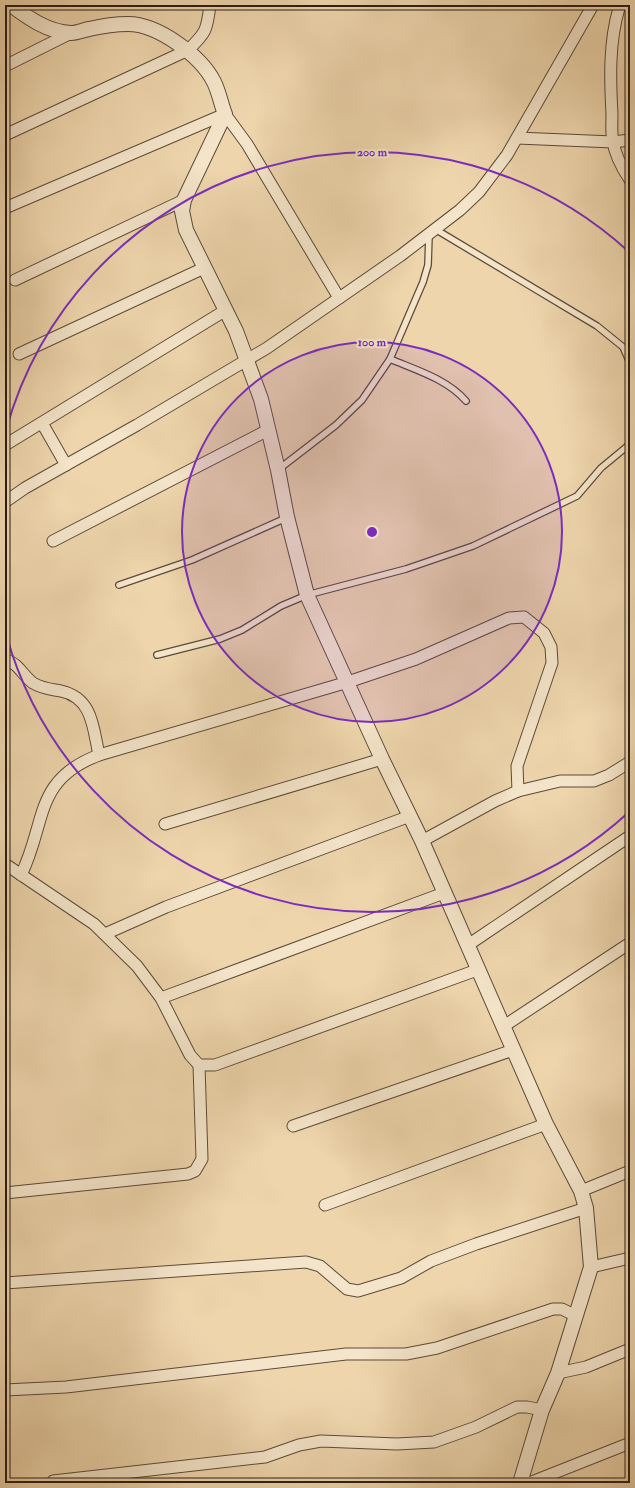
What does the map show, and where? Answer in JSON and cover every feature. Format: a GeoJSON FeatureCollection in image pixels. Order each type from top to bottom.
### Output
{"type":"FeatureCollection","features":[{"type":"Feature","properties":{"kind":"street"},"geometry":{"type":"LineString","coordinates":[[11,5],[33,22],[52,29],[71,33]]}},
{"type":"Feature","properties":{"kind":"street"},"geometry":{"type":"LineString","coordinates":[[5,135],[188,50],[204,34],[207,27],[210,5]]}},
{"type":"Feature","properties":{"kind":"street"},"geometry":{"type":"LineString","coordinates":[[5,502],[25,488],[247,360],[302,325],[432,232],[460,210],[479,192],[507,155],[593,5]]}},
{"type":"Feature","properties":{"kind":"street"},"geometry":{"type":"LineString","coordinates":[[619,6],[614,25],[610,88],[613,142],[620,165],[630,180]]}},
{"type":"Feature","properties":{"kind":"street"},"geometry":{"type":"LineString","coordinates":[[5,66],[71,33],[106,26],[129,24],[144,26],[188,50],[206,70],[214,82],[225,114],[247,144],[339,298]]}},
{"type":"Feature","properties":{"kind":"street"},"geometry":{"type":"LineString","coordinates":[[225,114],[184,200],[182,211],[186,230],[226,310],[247,360],[261,399],[278,470],[287,517],[307,595],[382,759],[422,841],[468,945],[477,970],[504,1026],[546,1124],[581,1191],[586,1208],[591,1267],[558,1373],[542,1410],[520,1483]]}},
{"type":"Feature","properties":{"kind":"street"},"geometry":{"type":"LineString","coordinates":[[5,208],[225,114]]}},
{"type":"Feature","properties":{"kind":"street"},"geometry":{"type":"LineString","coordinates":[[517,138],[613,142],[630,140]]}},
{"type":"Feature","properties":{"kind":"street"},"geometry":{"type":"LineString","coordinates":[[15,280],[184,200]]}},
{"type":"Feature","properties":{"kind":"street"},"geometry":{"type":"LineString","coordinates":[[19,354],[204,268]]}},
{"type":"Feature","properties":{"kind":"street"},"geometry":{"type":"LineString","coordinates":[[5,445],[226,310]]}},
{"type":"Feature","properties":{"kind":"street"},"geometry":{"type":"LineString","coordinates":[[42,423],[66,465]]}},
{"type":"Feature","properties":{"kind":"street"},"geometry":{"type":"LineString","coordinates":[[53,541],[268,430]]}},
{"type":"Feature","properties":{"kind":"street"},"geometry":{"type":"LineString","coordinates":[[21,875],[29,856],[43,806],[49,793],[62,775],[82,761],[99,754],[348,682],[416,659],[509,618],[524,617],[544,633],[551,647],[552,663],[517,766],[518,791]]}},
{"type":"Feature","properties":{"kind":"street"},"geometry":{"type":"LineString","coordinates":[[5,660],[14,663],[31,682],[46,690],[62,691],[79,698],[88,708],[99,754]]}},
{"type":"Feature","properties":{"kind":"street"},"geometry":{"type":"LineString","coordinates":[[165,824],[382,759]]}},
{"type":"Feature","properties":{"kind":"street"},"geometry":{"type":"LineString","coordinates":[[422,841],[518,791],[560,781],[594,780],[609,775],[630,762]]}},
{"type":"Feature","properties":{"kind":"street"},"geometry":{"type":"LineString","coordinates":[[105,934],[166,907],[410,816]]}},
{"type":"Feature","properties":{"kind":"street"},"geometry":{"type":"LineString","coordinates":[[468,945],[630,836]]}},
{"type":"Feature","properties":{"kind":"street"},"geometry":{"type":"LineString","coordinates":[[5,864],[72,908],[105,934],[137,966],[161,998],[190,1054],[199,1065],[202,1159],[195,1171],[188,1174],[5,1193]]}},
{"type":"Feature","properties":{"kind":"street"},"geometry":{"type":"LineString","coordinates":[[161,998],[444,893]]}},
{"type":"Feature","properties":{"kind":"street"},"geometry":{"type":"LineString","coordinates":[[504,1026],[630,943]]}},
{"type":"Feature","properties":{"kind":"street"},"geometry":{"type":"LineString","coordinates":[[199,1065],[215,1065],[477,970]]}},
{"type":"Feature","properties":{"kind":"street"},"geometry":{"type":"LineString","coordinates":[[293,1126],[513,1050]]}},
{"type":"Feature","properties":{"kind":"street"},"geometry":{"type":"LineString","coordinates":[[325,1205],[546,1124]]}},
{"type":"Feature","properties":{"kind":"street"},"geometry":{"type":"LineString","coordinates":[[581,1191],[630,1171]]}},
{"type":"Feature","properties":{"kind":"street"},"geometry":{"type":"LineString","coordinates":[[5,1282],[306,1262],[320,1266],[347,1289],[358,1291],[401,1278],[431,1261],[476,1244],[586,1208]]}},
{"type":"Feature","properties":{"kind":"street"},"geometry":{"type":"LineString","coordinates":[[591,1267],[630,1258]]}},
{"type":"Feature","properties":{"kind":"street"},"geometry":{"type":"LineString","coordinates":[[5,1390],[66,1386],[346,1354],[406,1354],[437,1348],[553,1309],[562,1310],[576,1316]]}},
{"type":"Feature","properties":{"kind":"street"},"geometry":{"type":"LineString","coordinates":[[558,1373],[586,1367],[630,1349]]}},
{"type":"Feature","properties":{"kind":"street"},"geometry":{"type":"LineString","coordinates":[[53,1481],[265,1457],[299,1445],[321,1441],[397,1444],[434,1442],[476,1428],[517,1407],[542,1410]]}},
{"type":"Feature","properties":{"kind":"street"},"geometry":{"type":"LineString","coordinates":[[529,1483],[630,1443]]}},
{"type":"Feature","properties":{"kind":"lane"},"geometry":{"type":"LineString","coordinates":[[278,470],[336,425],[362,400],[390,359],[423,282],[428,265],[432,232],[597,326],[623,347],[630,363]]}},
{"type":"Feature","properties":{"kind":"lane"},"geometry":{"type":"LineString","coordinates":[[390,359],[446,383],[457,390],[466,401]]}},
{"type":"Feature","properties":{"kind":"lane"},"geometry":{"type":"LineString","coordinates":[[157,655],[220,639],[242,630],[282,606],[307,595],[406,569],[473,546],[577,496],[601,468],[630,444]]}},
{"type":"Feature","properties":{"kind":"lane"},"geometry":{"type":"LineString","coordinates":[[119,585],[192,560],[287,517]]}}]}
